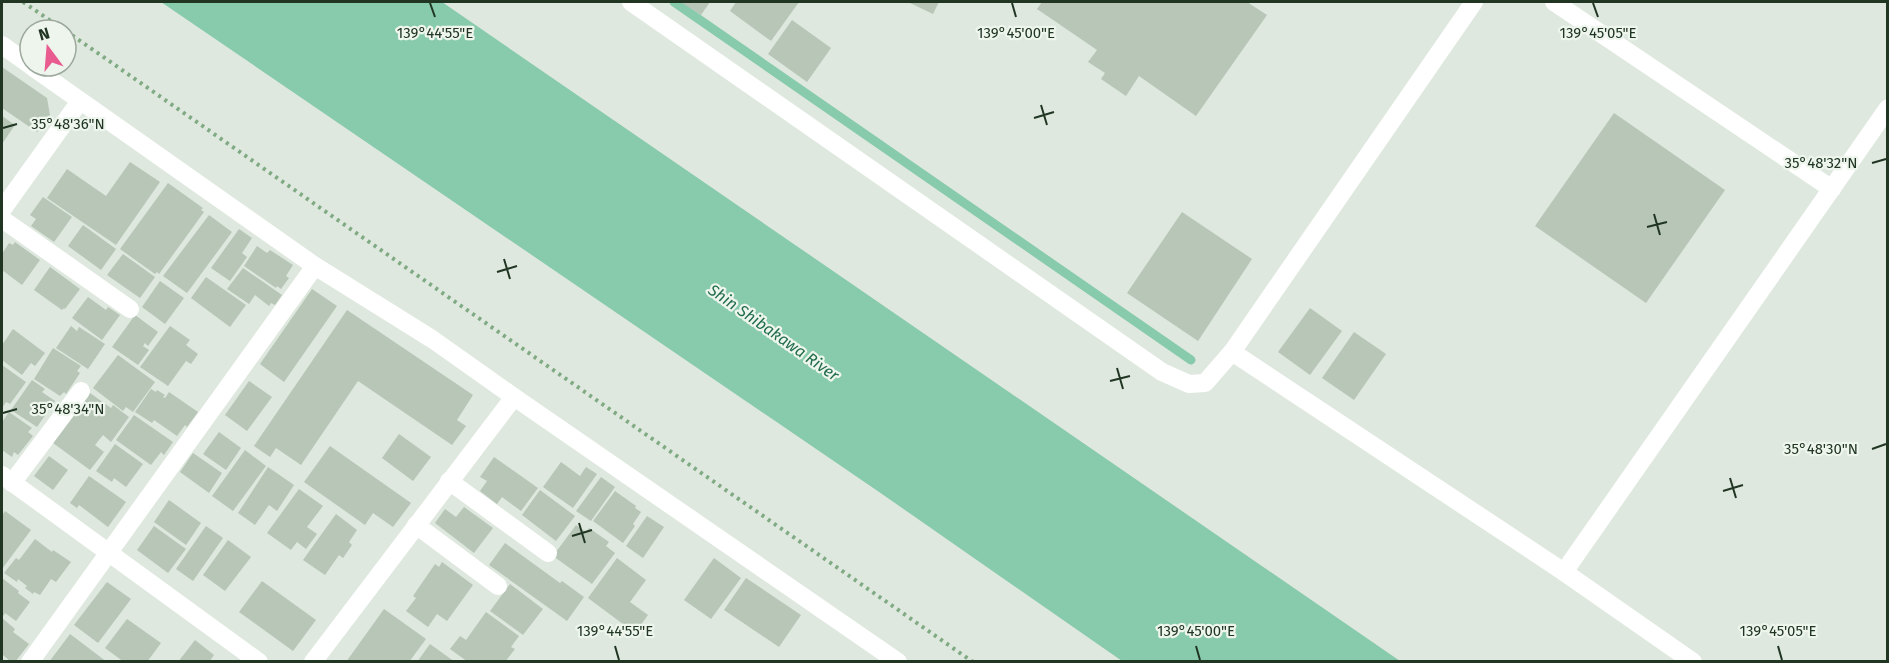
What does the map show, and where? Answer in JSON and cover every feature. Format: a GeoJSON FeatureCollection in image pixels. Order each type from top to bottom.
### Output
{"type":"FeatureCollection","features":[{"type":"Feature","properties":{"kind":"street"},"geometry":{"type":"LineString","coordinates":[[631,2],[1162,372],[1189,384],[1205,383],[1232,352],[1474,2]]}},
{"type":"Feature","properties":{"kind":"street"},"geometry":{"type":"LineString","coordinates":[[1554,2],[1832,189]]}},
{"type":"Feature","properties":{"kind":"street"},"geometry":{"type":"LineString","coordinates":[[2,45],[18,57]]}},
{"type":"Feature","properties":{"kind":"street"},"geometry":{"type":"LineString","coordinates":[[47,78],[315,266],[432,339],[898,662]]}},
{"type":"Feature","properties":{"kind":"street"},"geometry":{"type":"LineString","coordinates":[[2,210],[80,101]]}},
{"type":"Feature","properties":{"kind":"street"},"geometry":{"type":"LineString","coordinates":[[1564,572],[1887,108]]}},
{"type":"Feature","properties":{"kind":"street"},"geometry":{"type":"LineString","coordinates":[[2,219],[130,309]]}},
{"type":"Feature","properties":{"kind":"street"},"geometry":{"type":"LineString","coordinates":[[30,662],[315,266]]}},
{"type":"Feature","properties":{"kind":"street"},"geometry":{"type":"LineString","coordinates":[[1232,352],[1564,572],[1693,662]]}},
{"type":"Feature","properties":{"kind":"street"},"geometry":{"type":"LineString","coordinates":[[81,391],[7,479],[259,662]]}},
{"type":"Feature","properties":{"kind":"street"},"geometry":{"type":"LineString","coordinates":[[313,662],[514,397]]}},
{"type":"Feature","properties":{"kind":"street"},"geometry":{"type":"LineString","coordinates":[[450,481],[548,553]]}},
{"type":"Feature","properties":{"kind":"street"},"geometry":{"type":"LineString","coordinates":[[416,525],[498,585]]}},
{"type":"Feature","properties":{"kind":"path"},"geometry":{"type":"LineString","coordinates":[[23,2],[46,18]]}},
{"type":"Feature","properties":{"kind":"path"},"geometry":{"type":"LineString","coordinates":[[78,40],[973,662]]}},
{"type":"Feature","properties":{"kind":"water","name":"Shin Shibakawa River"},"geometry":{"type":"Polygon","coordinates":[[[161,2],[442,2],[1400,661],[1122,661],[882,494],[161,2]]]}},
{"type":"Feature","properties":{"kind":"building"},"geometry":{"type":"Polygon","coordinates":[[[681,2],[710,2],[701,15],[681,2]]]}},
{"type":"Feature","properties":{"kind":"building"},"geometry":{"type":"Polygon","coordinates":[[[736,2],[799,2],[771,41],[730,11],[736,2]]]}},
{"type":"Feature","properties":{"kind":"building"},"geometry":{"type":"Polygon","coordinates":[[[908,2],[939,2],[933,14],[908,2]]]}},
{"type":"Feature","properties":{"kind":"building"},"geometry":{"type":"Polygon","coordinates":[[[1042,2],[1247,2],[1267,15],[1196,116],[1139,76],[1126,96],[1101,79],[1105,73],[1088,62],[1097,50],[1037,9],[1042,2]]]}},
{"type":"Feature","properties":{"kind":"building"},"geometry":{"type":"Polygon","coordinates":[[[792,20],[831,48],[807,82],[768,54],[792,20]]]}},
{"type":"Feature","properties":{"kind":"building"},"geometry":{"type":"Polygon","coordinates":[[[2,67],[47,98],[50,115],[37,132],[2,108],[2,67]]]}},
{"type":"Feature","properties":{"kind":"building"},"geometry":{"type":"Polygon","coordinates":[[[1614,113],[1725,190],[1646,303],[1535,226],[1614,113]]]}},
{"type":"Feature","properties":{"kind":"building"},"geometry":{"type":"Polygon","coordinates":[[[2,116],[15,125],[2,144],[2,116]]]}},
{"type":"Feature","properties":{"kind":"building"},"geometry":{"type":"Polygon","coordinates":[[[130,162],[160,182],[116,245],[47,198],[67,169],[106,196],[130,162]]]}},
{"type":"Feature","properties":{"kind":"building"},"geometry":{"type":"Polygon","coordinates":[[[168,183],[203,208],[201,210],[204,212],[159,274],[157,272],[155,274],[120,249],[168,183]]]}},
{"type":"Feature","properties":{"kind":"building"},"geometry":{"type":"Polygon","coordinates":[[[43,197],[72,217],[54,242],[31,226],[36,219],[30,215],[43,197]]]}},
{"type":"Feature","properties":{"kind":"building"},"geometry":{"type":"Polygon","coordinates":[[[1182,212],[1252,259],[1198,341],[1127,293],[1182,212]]]}},
{"type":"Feature","properties":{"kind":"building"},"geometry":{"type":"Polygon","coordinates":[[[209,215],[232,232],[187,293],[163,276],[209,215]]]}},
{"type":"Feature","properties":{"kind":"building"},"geometry":{"type":"Polygon","coordinates":[[[83,225],[116,249],[101,270],[68,246],[83,225]]]}},
{"type":"Feature","properties":{"kind":"building"},"geometry":{"type":"Polygon","coordinates":[[[239,229],[252,238],[242,253],[247,257],[230,281],[211,268],[239,229]]]}},
{"type":"Feature","properties":{"kind":"building"},"geometry":{"type":"Polygon","coordinates":[[[15,242],[40,260],[22,285],[2,270],[2,254],[9,243],[13,245],[15,242]]]}},
{"type":"Feature","properties":{"kind":"building"},"geometry":{"type":"Polygon","coordinates":[[[257,246],[267,253],[270,250],[293,265],[286,276],[289,278],[281,289],[244,266],[257,246]]]}},
{"type":"Feature","properties":{"kind":"building"},"geometry":{"type":"Polygon","coordinates":[[[123,254],[155,277],[140,298],[107,275],[123,254]]]}},
{"type":"Feature","properties":{"kind":"building"},"geometry":{"type":"Polygon","coordinates":[[[50,267],[80,289],[62,310],[34,290],[50,267]]]}},
{"type":"Feature","properties":{"kind":"building"},"geometry":{"type":"Polygon","coordinates":[[[243,268],[282,295],[275,305],[271,303],[269,306],[255,295],[249,304],[227,289],[243,268]]]}},
{"type":"Feature","properties":{"kind":"building"},"geometry":{"type":"Polygon","coordinates":[[[206,277],[246,305],[230,327],[191,298],[206,277]]]}},
{"type":"Feature","properties":{"kind":"building"},"geometry":{"type":"Polygon","coordinates":[[[160,281],[184,298],[165,324],[142,307],[160,281]]]}},
{"type":"Feature","properties":{"kind":"building"},"geometry":{"type":"Polygon","coordinates":[[[312,289],[337,306],[284,382],[260,364],[312,289]]]}},
{"type":"Feature","properties":{"kind":"building"},"geometry":{"type":"Polygon","coordinates":[[[88,297],[106,310],[108,307],[120,315],[102,340],[72,318],[88,297]]]}},
{"type":"Feature","properties":{"kind":"building"},"geometry":{"type":"Polygon","coordinates":[[[1310,308],[1342,331],[1310,375],[1278,352],[1310,308]]]}},
{"type":"Feature","properties":{"kind":"building"},"geometry":{"type":"Polygon","coordinates":[[[347,310],[473,395],[457,420],[466,426],[452,445],[358,381],[301,465],[276,448],[270,457],[254,446],[347,310]]]}},
{"type":"Feature","properties":{"kind":"building"},"geometry":{"type":"Polygon","coordinates":[[[135,315],[158,332],[148,346],[145,343],[143,346],[149,350],[138,365],[112,347],[135,315]]]}},
{"type":"Feature","properties":{"kind":"building"},"geometry":{"type":"Polygon","coordinates":[[[71,326],[77,331],[79,327],[105,344],[88,369],[56,348],[71,326]]]}},
{"type":"Feature","properties":{"kind":"building"},"geometry":{"type":"Polygon","coordinates":[[[170,326],[190,340],[186,345],[198,354],[191,364],[186,361],[168,386],[140,367],[170,326]]]}},
{"type":"Feature","properties":{"kind":"building"},"geometry":{"type":"Polygon","coordinates":[[[13,329],[45,353],[35,366],[31,363],[22,375],[2,360],[2,345],[13,329]]]}},
{"type":"Feature","properties":{"kind":"building"},"geometry":{"type":"Polygon","coordinates":[[[1354,332],[1386,354],[1354,400],[1322,378],[1354,332]]]}},
{"type":"Feature","properties":{"kind":"building"},"geometry":{"type":"Polygon","coordinates":[[[53,348],[81,366],[77,371],[80,373],[66,394],[64,392],[60,396],[34,379],[53,348]]]}},
{"type":"Feature","properties":{"kind":"building"},"geometry":{"type":"Polygon","coordinates":[[[118,355],[155,382],[133,412],[126,407],[123,411],[93,388],[118,355]]]}},
{"type":"Feature","properties":{"kind":"building"},"geometry":{"type":"Polygon","coordinates":[[[2,365],[26,382],[10,404],[6,402],[2,408],[2,365]]]}},
{"type":"Feature","properties":{"kind":"building"},"geometry":{"type":"Polygon","coordinates":[[[32,380],[45,389],[42,392],[55,401],[37,427],[11,410],[32,380]]]}},
{"type":"Feature","properties":{"kind":"building"},"geometry":{"type":"Polygon","coordinates":[[[249,381],[272,397],[247,431],[225,415],[249,381]]]}},
{"type":"Feature","properties":{"kind":"building"},"geometry":{"type":"Polygon","coordinates":[[[151,389],[165,395],[163,397],[165,398],[169,392],[198,412],[177,436],[154,420],[152,423],[135,412],[151,389]]]}},
{"type":"Feature","properties":{"kind":"building"},"geometry":{"type":"Polygon","coordinates":[[[90,393],[111,408],[113,405],[129,417],[111,442],[103,435],[95,445],[104,452],[90,470],[53,443],[90,393]]]}},
{"type":"Feature","properties":{"kind":"building"},"geometry":{"type":"Polygon","coordinates":[[[9,412],[32,428],[28,432],[33,436],[18,455],[14,452],[12,457],[2,450],[2,422],[9,412]]]}},
{"type":"Feature","properties":{"kind":"building"},"geometry":{"type":"Polygon","coordinates":[[[134,415],[173,442],[164,455],[161,452],[151,465],[116,440],[134,415]]]}},
{"type":"Feature","properties":{"kind":"building"},"geometry":{"type":"Polygon","coordinates":[[[219,432],[241,448],[226,470],[203,454],[219,432]]]}},
{"type":"Feature","properties":{"kind":"building"},"geometry":{"type":"Polygon","coordinates":[[[399,434],[431,457],[413,481],[382,458],[399,434]]]}},
{"type":"Feature","properties":{"kind":"building"},"geometry":{"type":"Polygon","coordinates":[[[115,444],[143,464],[126,487],[114,478],[112,482],[96,471],[115,444]]]}},
{"type":"Feature","properties":{"kind":"building"},"geometry":{"type":"Polygon","coordinates":[[[330,446],[411,503],[393,527],[373,513],[365,525],[304,482],[330,446]]]}},
{"type":"Feature","properties":{"kind":"building"},"geometry":{"type":"Polygon","coordinates":[[[245,450],[266,466],[233,511],[212,496],[245,450]]]}},
{"type":"Feature","properties":{"kind":"building"},"geometry":{"type":"Polygon","coordinates":[[[193,453],[222,473],[209,493],[180,472],[193,453]]]}},
{"type":"Feature","properties":{"kind":"building"},"geometry":{"type":"Polygon","coordinates":[[[49,456],[68,470],[53,490],[34,476],[49,456]]]}},
{"type":"Feature","properties":{"kind":"building"},"geometry":{"type":"Polygon","coordinates":[[[494,457],[538,488],[521,511],[502,497],[497,504],[480,491],[487,481],[480,477],[494,457]]]}},
{"type":"Feature","properties":{"kind":"building"},"geometry":{"type":"Polygon","coordinates":[[[561,462],[580,476],[586,467],[597,474],[573,508],[543,487],[561,462]]]}},
{"type":"Feature","properties":{"kind":"building"},"geometry":{"type":"Polygon","coordinates":[[[268,467],[294,485],[277,511],[269,505],[255,525],[238,513],[268,467]]]}},
{"type":"Feature","properties":{"kind":"building"},"geometry":{"type":"Polygon","coordinates":[[[89,476],[126,502],[108,527],[79,505],[77,508],[70,503],[89,476]]]}},
{"type":"Feature","properties":{"kind":"building"},"geometry":{"type":"Polygon","coordinates":[[[601,477],[615,487],[591,521],[576,511],[601,477]]]}},
{"type":"Feature","properties":{"kind":"building"},"geometry":{"type":"Polygon","coordinates":[[[299,489],[323,506],[307,527],[317,534],[306,549],[297,542],[291,550],[267,533],[299,489]]]}},
{"type":"Feature","properties":{"kind":"building"},"geometry":{"type":"Polygon","coordinates":[[[540,490],[575,516],[556,541],[522,515],[540,490]]]}},
{"type":"Feature","properties":{"kind":"building"},"geometry":{"type":"Polygon","coordinates":[[[615,491],[641,512],[633,524],[635,526],[623,543],[593,521],[615,491]]]}},
{"type":"Feature","properties":{"kind":"building"},"geometry":{"type":"Polygon","coordinates":[[[169,500],[201,523],[186,545],[154,522],[169,500]]]}},
{"type":"Feature","properties":{"kind":"building"},"geometry":{"type":"Polygon","coordinates":[[[464,507],[493,528],[474,553],[435,523],[445,509],[456,517],[464,507]]]}},
{"type":"Feature","properties":{"kind":"building"},"geometry":{"type":"Polygon","coordinates":[[[5,511],[31,530],[2,569],[2,516],[5,511]]]}},
{"type":"Feature","properties":{"kind":"building"},"geometry":{"type":"Polygon","coordinates":[[[336,514],[357,530],[349,542],[352,545],[343,558],[339,555],[325,575],[303,560],[336,514]]]}},
{"type":"Feature","properties":{"kind":"building"},"geometry":{"type":"Polygon","coordinates":[[[647,516],[664,527],[643,558],[626,546],[647,516]]]}},
{"type":"Feature","properties":{"kind":"building"},"geometry":{"type":"Polygon","coordinates":[[[576,525],[586,532],[589,528],[609,542],[606,546],[615,553],[592,584],[553,556],[576,525]]]}},
{"type":"Feature","properties":{"kind":"building"},"geometry":{"type":"Polygon","coordinates":[[[154,526],[186,549],[168,573],[137,550],[154,526]]]}},
{"type":"Feature","properties":{"kind":"building"},"geometry":{"type":"Polygon","coordinates":[[[206,526],[223,538],[193,581],[176,569],[206,526]]]}},
{"type":"Feature","properties":{"kind":"building"},"geometry":{"type":"Polygon","coordinates":[[[35,539],[52,552],[53,550],[71,562],[56,582],[51,579],[40,595],[34,592],[33,594],[18,579],[17,582],[4,573],[16,558],[19,560],[35,539]]]}},
{"type":"Feature","properties":{"kind":"building"},"geometry":{"type":"Polygon","coordinates":[[[228,540],[251,557],[225,591],[203,575],[228,540]]]}},
{"type":"Feature","properties":{"kind":"building"},"geometry":{"type":"Polygon","coordinates":[[[505,543],[560,583],[562,581],[584,597],[567,621],[489,565],[505,543]]]}},
{"type":"Feature","properties":{"kind":"building"},"geometry":{"type":"Polygon","coordinates":[[[617,558],[646,580],[630,602],[648,615],[635,633],[588,598],[617,558]]]}},
{"type":"Feature","properties":{"kind":"building"},"geometry":{"type":"Polygon","coordinates":[[[714,558],[741,578],[711,619],[684,600],[714,558]]]}},
{"type":"Feature","properties":{"kind":"building"},"geometry":{"type":"Polygon","coordinates":[[[442,562],[473,585],[447,621],[437,614],[428,627],[406,611],[416,598],[413,596],[435,564],[439,567],[442,562]]]}},
{"type":"Feature","properties":{"kind":"building"},"geometry":{"type":"Polygon","coordinates":[[[2,578],[30,602],[16,621],[5,613],[2,618],[2,578]]]}},
{"type":"Feature","properties":{"kind":"building"},"geometry":{"type":"Polygon","coordinates":[[[746,578],[801,615],[779,647],[724,610],[746,578]]]}},
{"type":"Feature","properties":{"kind":"building"},"geometry":{"type":"Polygon","coordinates":[[[262,581],[316,620],[293,651],[239,612],[262,581]]]}},
{"type":"Feature","properties":{"kind":"building"},"geometry":{"type":"Polygon","coordinates":[[[107,582],[131,599],[98,643],[74,625],[107,582]]]}},
{"type":"Feature","properties":{"kind":"building"},"geometry":{"type":"Polygon","coordinates":[[[510,584],[543,609],[523,635],[490,611],[510,584]]]}},
{"type":"Feature","properties":{"kind":"building"},"geometry":{"type":"Polygon","coordinates":[[[384,609],[426,639],[409,662],[346,662],[384,609]]]}},
{"type":"Feature","properties":{"kind":"building"},"geometry":{"type":"Polygon","coordinates":[[[486,612],[519,636],[511,647],[515,649],[505,662],[468,662],[450,649],[460,636],[466,640],[486,612]]]}},
{"type":"Feature","properties":{"kind":"building"},"geometry":{"type":"Polygon","coordinates":[[[2,618],[15,629],[13,632],[29,644],[15,662],[11,662],[2,654],[2,618]]]}},
{"type":"Feature","properties":{"kind":"building"},"geometry":{"type":"Polygon","coordinates":[[[127,619],[161,643],[147,662],[124,662],[105,648],[127,619]]]}},
{"type":"Feature","properties":{"kind":"building"},"geometry":{"type":"Polygon","coordinates":[[[70,634],[107,662],[49,662],[70,634]]]}},
{"type":"Feature","properties":{"kind":"building"},"geometry":{"type":"Polygon","coordinates":[[[195,640],[214,655],[209,662],[178,662],[195,640]]]}},
{"type":"Feature","properties":{"kind":"building"},"geometry":{"type":"Polygon","coordinates":[[[430,644],[455,662],[417,662],[430,644]]]}},
{"type":"Feature","properties":{"kind":"waterway"},"geometry":{"type":"LineString","coordinates":[[674,2],[1191,360]]}}]}
